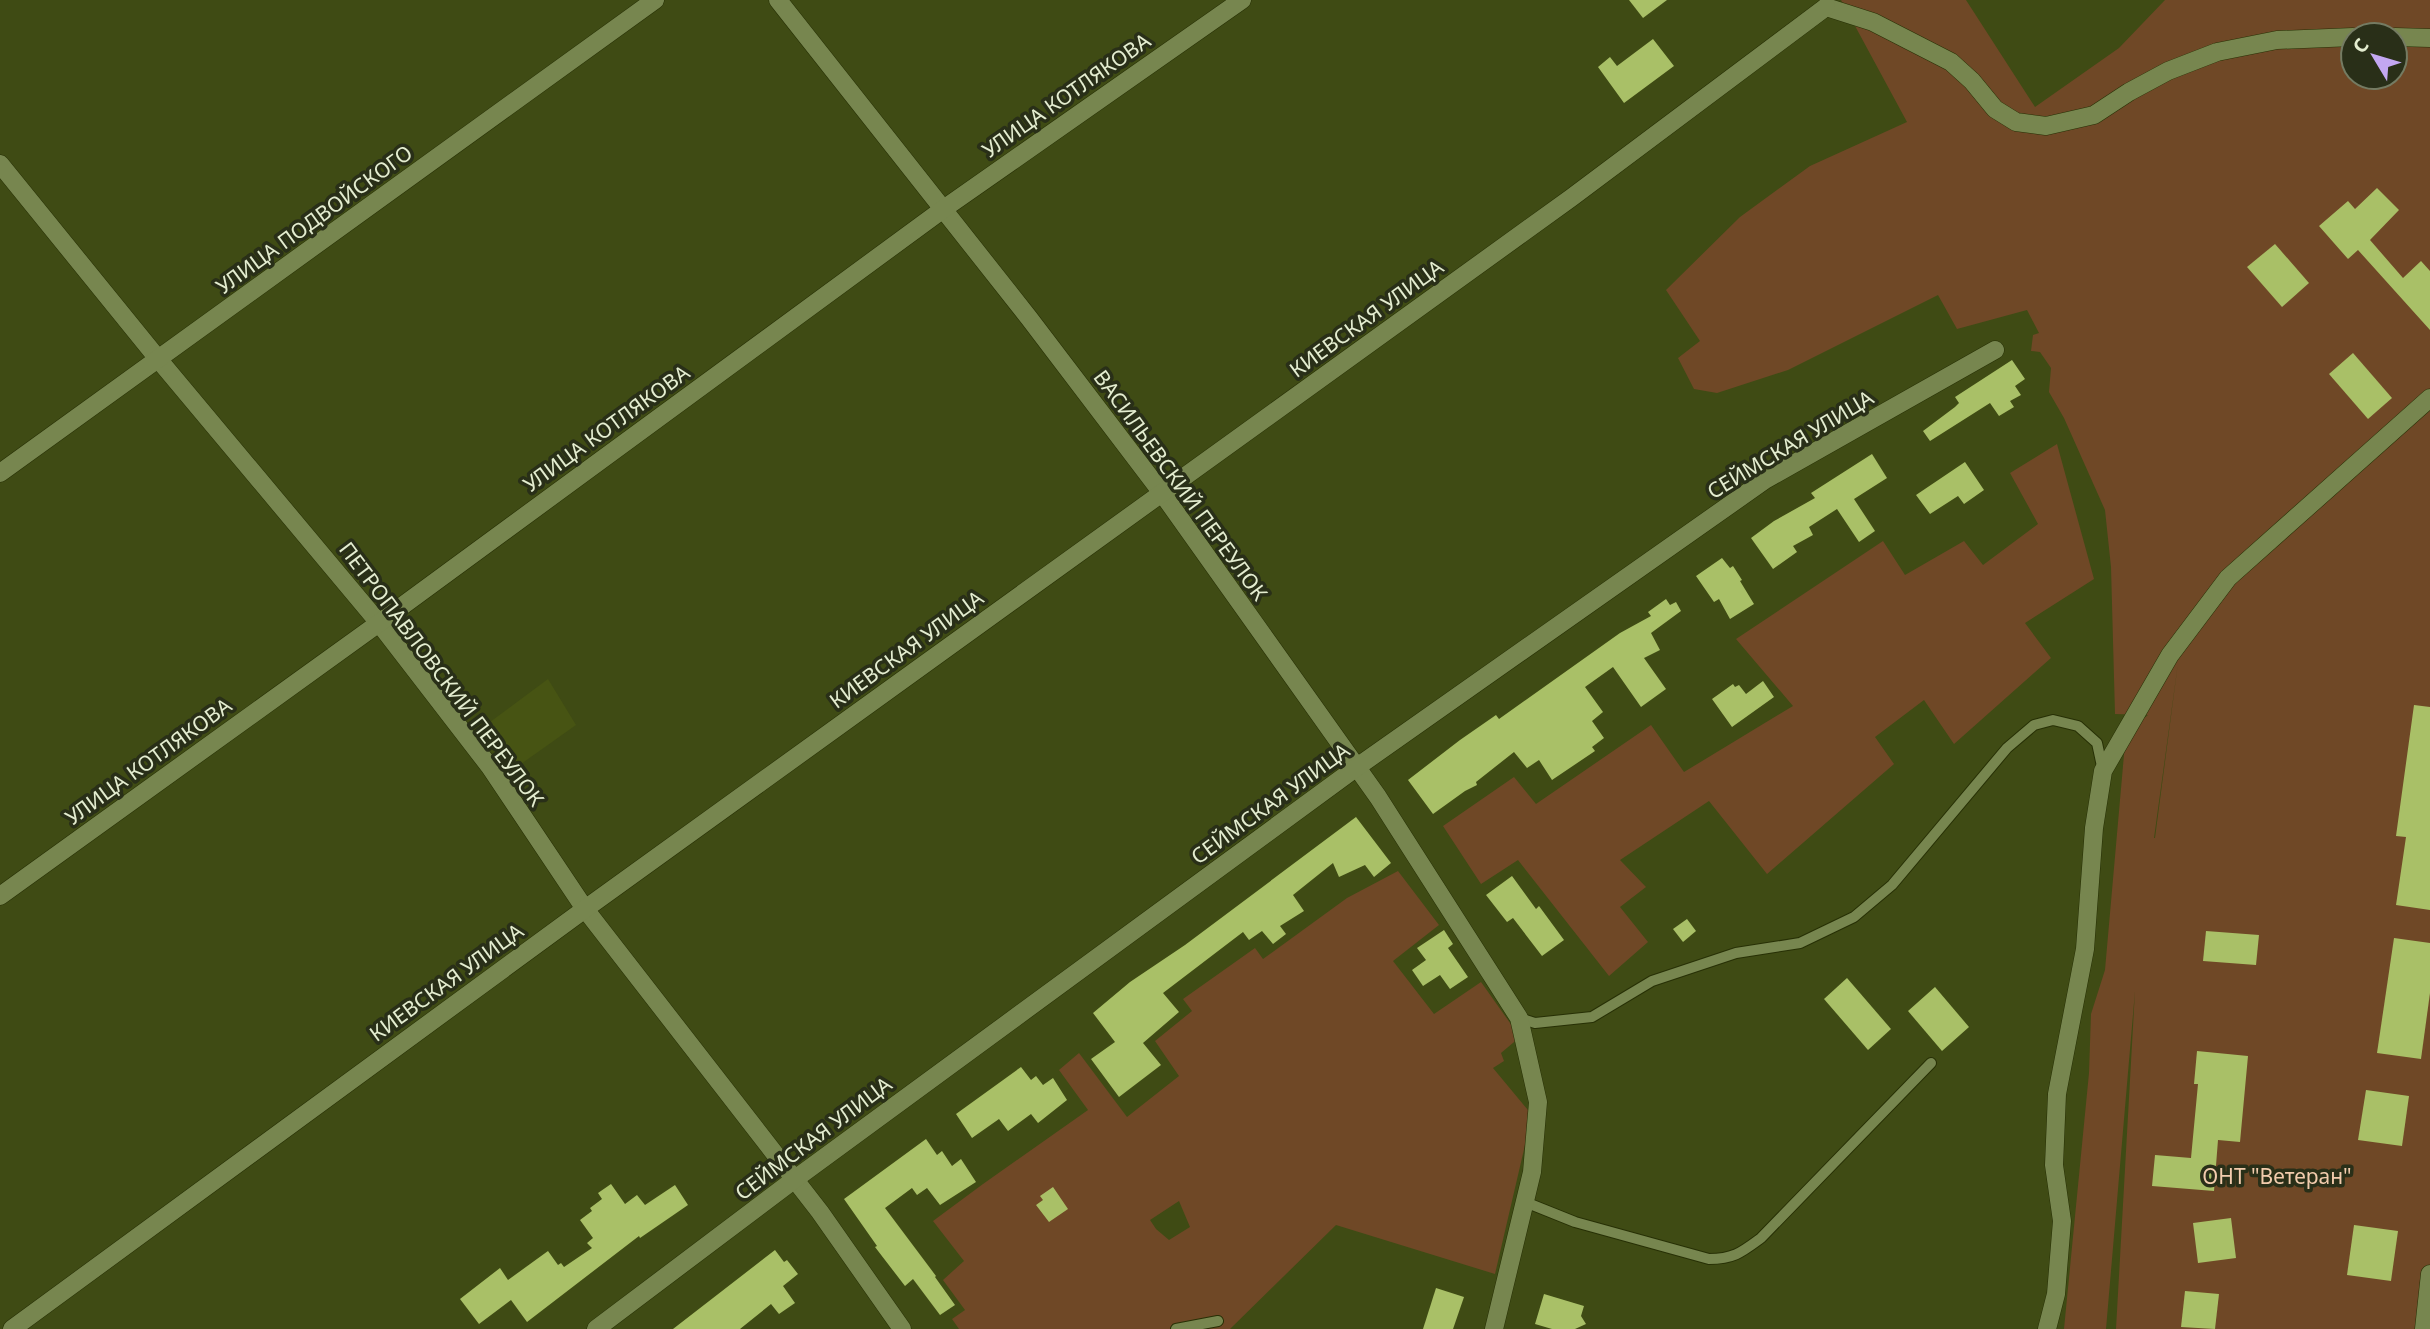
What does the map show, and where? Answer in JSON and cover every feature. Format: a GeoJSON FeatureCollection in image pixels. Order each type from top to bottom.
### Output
{"type":"FeatureCollection","features":[{"type":"Feature","properties":{"kind":"street","name":"УЛИЦА ПОДВОЙСКОГО"},"geometry":{"type":"LineString","coordinates":[[0,473],[655,0]]}},
{"type":"Feature","properties":{"kind":"street","name":"ВАСИЛЬЕВСКИЙ ПЕРЕУЛОК"},"geometry":{"type":"LineString","coordinates":[[778,0],[1162,493],[1357,767],[1519,1018]]}},
{"type":"Feature","properties":{"kind":"street","name":"УЛИЦА КОТЛЯКОВА"},"geometry":{"type":"LineString","coordinates":[[0,896],[379,623],[942,210],[1242,0]]}},
{"type":"Feature","properties":{"kind":"street"},"geometry":{"type":"LineString","coordinates":[[1824,4],[1873,22],[1951,61],[1995,109],[2017,122],[2046,126],[2094,115],[2168,71],[2217,52],[2277,40],[2339,38]]}},
{"type":"Feature","properties":{"kind":"street","name":"КИЕВСКАЯ УЛИЦА"},"geometry":{"type":"LineString","coordinates":[[12,1329],[585,909],[1571,198],[1824,4]]}},
{"type":"Feature","properties":{"kind":"street"},"geometry":{"type":"LineString","coordinates":[[2409,37],[2430,38]]}},
{"type":"Feature","properties":{"kind":"street","name":"ПЕТРОПАВЛОВСКИЙ ПЕРЕУЛОК"},"geometry":{"type":"LineString","coordinates":[[0,164],[159,360],[379,623],[490,767],[585,909],[794,1178],[902,1329]]}},
{"type":"Feature","properties":{"kind":"street","name":"СЕЙМСКАЯ УЛИЦА"},"geometry":{"type":"LineString","coordinates":[[596,1329],[794,1178],[1357,767],[1765,480],[1995,350]]}},
{"type":"Feature","properties":{"kind":"street"},"geometry":{"type":"LineString","coordinates":[[2048,1329],[2056,1294],[2062,1222],[2054,1165],[2057,1094],[2085,948],[2094,828],[2103,771],[2170,655],[2228,578],[2430,398]]}},
{"type":"Feature","properties":{"kind":"street"},"geometry":{"type":"LineString","coordinates":[[1494,1329],[1532,1172],[1538,1102],[1519,1018]]}},
{"type":"Feature","properties":{"kind":"street"},"geometry":{"type":"LineString","coordinates":[[2424,1329],[2430,1274]]}},
{"type":"Feature","properties":{"kind":"lane"},"geometry":{"type":"LineString","coordinates":[[1519,1018],[1535,1023],[1592,1017],[1652,981],[1736,953],[1800,943],[1854,917],[1892,885],[2007,748],[2034,725],[2053,720],[2078,726],[2097,743],[2103,771]]}},
{"type":"Feature","properties":{"kind":"lane"},"geometry":{"type":"LineString","coordinates":[[1525,1202],[1575,1222],[1709,1259],[1725,1259],[1738,1255],[1760,1238],[1931,1063]]}},
{"type":"Feature","properties":{"kind":"lane"},"geometry":{"type":"LineString","coordinates":[[1176,1329],[1218,1321]]}},
{"type":"Feature","properties":{"kind":"shaded area"},"geometry":{"type":"Polygon","coordinates":[[[548,679],[576,725],[514,769],[482,728],[548,679]]]}},
{"type":"Feature","properties":{"kind":"green space","name":"ОНТ \"Ветеран\""},"geometry":{"type":"Polygon","coordinates":[[[1841,0],[1966,0],[2035,107],[2119,48],[2165,0],[2430,0],[2430,1329],[2116,1329],[2135,991],[2106,1329],[2064,1329],[2089,1073],[2091,1014],[2105,970],[2126,732],[2148,715],[2115,714],[2111,567],[2105,510],[2064,418],[2049,392],[2051,368],[2040,352],[2031,351],[2033,335],[2039,333],[2027,310],[1957,329],[1938,295],[1788,370],[1717,393],[1694,389],[1678,358],[1700,341],[1666,290],[1740,217],[1810,166],[1907,122],[1841,0]],[[2178,663],[2154,838],[2155,838],[2178,663]]]}},
{"type":"Feature","properties":{"kind":"green space"},"geometry":{"type":"Polygon","coordinates":[[[2057,444],[2094,579],[2025,623],[2051,658],[1954,744],[1924,700],[1875,737],[1894,764],[1767,874],[1709,801],[1620,860],[1646,887],[1620,907],[1648,942],[1609,976],[1518,860],[1481,884],[1443,826],[1514,777],[1536,804],[1651,725],[1684,772],[1793,706],[1736,639],[1883,541],[1905,575],[1964,541],[1983,565],[2038,524],[2010,473],[2057,444]]]}},
{"type":"Feature","properties":{"kind":"green space"},"geometry":{"type":"Polygon","coordinates":[[[1398,871],[1439,925],[1393,961],[1434,1014],[1481,982],[1520,1037],[1501,1053],[1504,1061],[1493,1068],[1532,1115],[1495,1274],[1336,1225],[1230,1329],[959,1329],[952,1319],[965,1310],[943,1280],[964,1261],[933,1221],[1088,1110],[1059,1070],[1079,1053],[1127,1117],[1179,1076],[1155,1041],[1192,1011],[1183,999],[1255,948],[1263,959],[1347,898],[1398,871]],[[1179,1201],[1150,1220],[1169,1240],[1190,1227],[1179,1201]]]}},
{"type":"Feature","properties":{"kind":"building"},"geometry":{"type":"Polygon","coordinates":[[[1629,0],[1667,0],[1643,18],[1629,0]]]}},
{"type":"Feature","properties":{"kind":"building"},"geometry":{"type":"Polygon","coordinates":[[[1653,39],[1674,66],[1624,103],[1598,67],[1610,57],[1617,66],[1653,39]]]}},
{"type":"Feature","properties":{"kind":"building"},"geometry":{"type":"Polygon","coordinates":[[[2377,188],[2399,210],[2370,240],[2403,278],[2421,261],[2430,271],[2430,330],[2358,250],[2348,259],[2319,226],[2348,201],[2355,209],[2377,188]]]}},
{"type":"Feature","properties":{"kind":"building"},"geometry":{"type":"Polygon","coordinates":[[[2275,244],[2309,283],[2282,307],[2247,267],[2275,244]]]}},
{"type":"Feature","properties":{"kind":"building"},"geometry":{"type":"Polygon","coordinates":[[[2353,353],[2392,398],[2368,419],[2329,374],[2353,353]]]}},
{"type":"Feature","properties":{"kind":"building"},"geometry":{"type":"Polygon","coordinates":[[[2012,360],[2025,379],[2015,386],[2021,395],[2010,401],[2014,407],[1999,416],[1990,403],[1930,441],[1923,431],[1959,403],[1955,397],[2012,360]]]}},
{"type":"Feature","properties":{"kind":"building"},"geometry":{"type":"Polygon","coordinates":[[[1872,454],[1887,478],[1854,499],[1875,531],[1859,542],[1837,509],[1809,527],[1813,535],[1793,546],[1797,552],[1773,569],[1751,538],[1774,521],[1815,498],[1811,493],[1872,454]]]}},
{"type":"Feature","properties":{"kind":"building"},"geometry":{"type":"Polygon","coordinates":[[[1965,462],[1984,490],[1964,504],[1958,496],[1930,514],[1916,495],[1965,462]]]}},
{"type":"Feature","properties":{"kind":"building"},"geometry":{"type":"Polygon","coordinates":[[[1722,558],[1730,568],[1733,566],[1754,604],[1730,619],[1719,599],[1714,602],[1696,576],[1722,558]]]}},
{"type":"Feature","properties":{"kind":"building"},"geometry":{"type":"Polygon","coordinates":[[[1666,599],[1670,605],[1676,602],[1681,611],[1651,633],[1660,650],[1644,658],[1666,689],[1641,707],[1613,667],[1585,687],[1603,712],[1592,721],[1604,738],[1592,747],[1595,751],[1552,780],[1539,760],[1527,768],[1514,752],[1476,782],[1477,785],[1433,814],[1408,780],[1496,715],[1499,719],[1620,633],[1651,616],[1648,612],[1666,599]]]}},
{"type":"Feature","properties":{"kind":"building"},"geometry":{"type":"Polygon","coordinates":[[[1763,681],[1774,697],[1732,727],[1712,699],[1733,684],[1735,687],[1739,685],[1746,694],[1763,681]]]}},
{"type":"Feature","properties":{"kind":"building"},"geometry":{"type":"Polygon","coordinates":[[[2414,705],[2430,707],[2430,910],[2396,905],[2406,837],[2396,836],[2414,705]]]}},
{"type":"Feature","properties":{"kind":"building"},"geometry":{"type":"Polygon","coordinates":[[[1356,817],[1391,863],[1374,877],[1365,865],[1339,877],[1333,863],[1293,895],[1304,911],[1280,926],[1286,934],[1273,944],[1262,931],[1249,940],[1243,932],[1163,993],[1179,1012],[1143,1043],[1161,1065],[1119,1097],[1091,1059],[1115,1042],[1093,1013],[1130,982],[1185,945],[1356,817]]]}},
{"type":"Feature","properties":{"kind":"building"},"geometry":{"type":"Polygon","coordinates":[[[1512,876],[1536,909],[1539,906],[1564,940],[1542,956],[1513,918],[1507,922],[1486,895],[1512,876]]]}},
{"type":"Feature","properties":{"kind":"building"},"geometry":{"type":"Polygon","coordinates":[[[1687,919],[1696,931],[1683,942],[1673,929],[1687,919]]]}},
{"type":"Feature","properties":{"kind":"building"},"geometry":{"type":"Polygon","coordinates":[[[1444,930],[1453,944],[1448,948],[1468,977],[1450,989],[1440,975],[1423,986],[1412,970],[1426,960],[1417,948],[1444,930]]]}},
{"type":"Feature","properties":{"kind":"building"},"geometry":{"type":"Polygon","coordinates":[[[2206,931],[2259,935],[2256,965],[2203,961],[2206,931]]]}},
{"type":"Feature","properties":{"kind":"building"},"geometry":{"type":"Polygon","coordinates":[[[2394,938],[2430,943],[2430,993],[2421,1059],[2377,1053],[2394,938]]]}},
{"type":"Feature","properties":{"kind":"building"},"geometry":{"type":"Polygon","coordinates":[[[1847,978],[1891,1029],[1868,1050],[1824,999],[1847,978]]]}},
{"type":"Feature","properties":{"kind":"building"},"geometry":{"type":"Polygon","coordinates":[[[1935,987],[1969,1027],[1942,1051],[1908,1011],[1935,987]]]}},
{"type":"Feature","properties":{"kind":"building"},"geometry":{"type":"Polygon","coordinates":[[[2197,1051],[2248,1056],[2240,1142],[2218,1140],[2214,1191],[2152,1186],[2155,1155],[2191,1158],[2198,1084],[2194,1084],[2197,1051]]]}},
{"type":"Feature","properties":{"kind":"building"},"geometry":{"type":"Polygon","coordinates":[[[1021,1067],[1031,1080],[1036,1076],[1043,1085],[1053,1078],[1067,1100],[1038,1123],[1031,1114],[1008,1131],[999,1119],[972,1138],[956,1114],[1021,1067]]]}},
{"type":"Feature","properties":{"kind":"building"},"geometry":{"type":"Polygon","coordinates":[[[2366,1090],[2409,1096],[2402,1146],[2358,1140],[2366,1090]]]}},
{"type":"Feature","properties":{"kind":"building"},"geometry":{"type":"Polygon","coordinates":[[[926,1139],[937,1155],[942,1151],[952,1166],[961,1159],[976,1182],[940,1205],[927,1188],[917,1195],[912,1188],[885,1208],[955,1305],[940,1315],[913,1279],[905,1286],[875,1247],[877,1246],[844,1199],[926,1139]]]}},
{"type":"Feature","properties":{"kind":"building"},"geometry":{"type":"Polygon","coordinates":[[[611,1184],[625,1204],[637,1195],[645,1205],[675,1185],[688,1205],[640,1238],[639,1236],[527,1322],[511,1300],[479,1324],[460,1299],[500,1268],[508,1280],[548,1251],[558,1265],[561,1263],[564,1267],[592,1248],[587,1243],[593,1238],[580,1220],[602,1199],[598,1193],[611,1184]]]}},
{"type":"Feature","properties":{"kind":"building"},"geometry":{"type":"Polygon","coordinates":[[[1053,1187],[1068,1209],[1049,1222],[1036,1205],[1043,1200],[1040,1196],[1053,1187]]]}},
{"type":"Feature","properties":{"kind":"building"},"geometry":{"type":"Polygon","coordinates":[[[2231,1218],[2236,1258],[2198,1263],[2193,1223],[2231,1218]]]}},
{"type":"Feature","properties":{"kind":"building"},"geometry":{"type":"Polygon","coordinates":[[[2354,1225],[2398,1231],[2391,1281],[2347,1275],[2354,1225]]]}},
{"type":"Feature","properties":{"kind":"building"},"geometry":{"type":"Polygon","coordinates":[[[775,1250],[798,1274],[783,1286],[795,1303],[779,1314],[771,1304],[740,1329],[673,1329],[775,1250]]]}},
{"type":"Feature","properties":{"kind":"building"},"geometry":{"type":"Polygon","coordinates":[[[1436,1288],[1464,1297],[1453,1329],[1423,1329],[1436,1288]]]}},
{"type":"Feature","properties":{"kind":"building"},"geometry":{"type":"Polygon","coordinates":[[[2185,1291],[2219,1294],[2215,1329],[2181,1327],[2185,1291]]]}},
{"type":"Feature","properties":{"kind":"building"},"geometry":{"type":"Polygon","coordinates":[[[1544,1294],[1584,1306],[1581,1316],[1586,1324],[1575,1329],[1552,1329],[1535,1324],[1544,1294]]]}}]}
